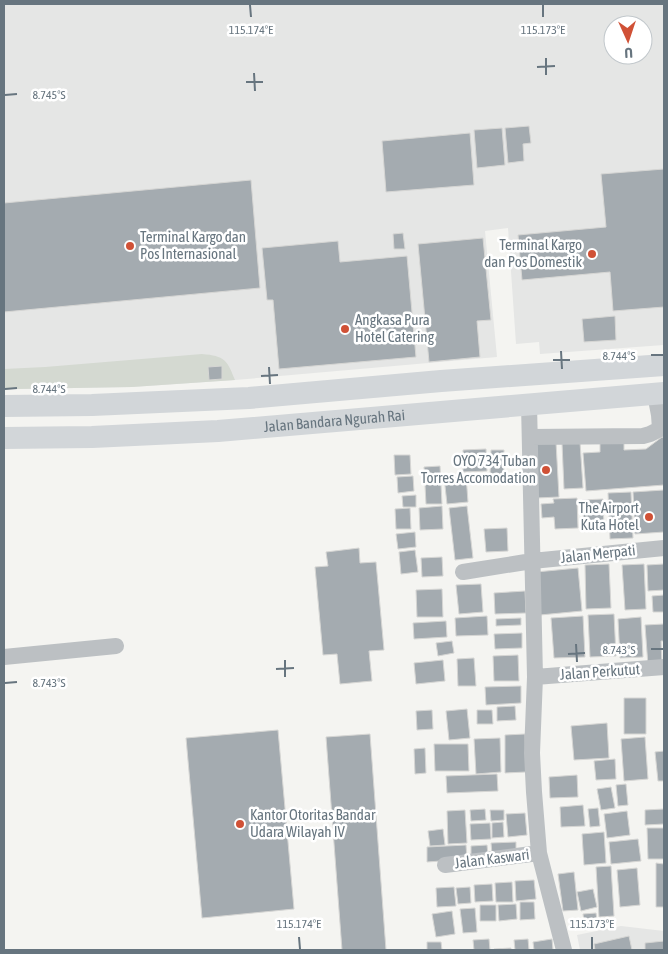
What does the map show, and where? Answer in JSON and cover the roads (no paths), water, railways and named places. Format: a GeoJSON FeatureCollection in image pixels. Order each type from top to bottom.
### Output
{"type":"FeatureCollection","features":[{"type":"Feature","properties":{"kind":"street","name":"Jalan Bandara Ngurah Rai"},"geometry":{"type":"LineString","coordinates":[[4,406],[92,405],[249,398],[664,364]]}},
{"type":"Feature","properties":{"kind":"street","name":"Jalan Bandara Ngurah Rai"},"geometry":{"type":"LineString","coordinates":[[4,438],[92,437],[218,431],[660,394]]}},
{"type":"Feature","properties":{"kind":"street"},"geometry":{"type":"LineString","coordinates":[[530,438],[643,436],[655,432],[662,428],[660,422],[660,394]]}},
{"type":"Feature","properties":{"kind":"street"},"geometry":{"type":"LineString","coordinates":[[529,404],[535,677],[532,753],[539,853],[564,950]]}},
{"type":"Feature","properties":{"kind":"street","name":"Jalan Merpati"},"geometry":{"type":"LineString","coordinates":[[463,572],[532,561],[664,548]]}},
{"type":"Feature","properties":{"kind":"street"},"geometry":{"type":"LineString","coordinates":[[4,657],[116,646]]}},
{"type":"Feature","properties":{"kind":"street","name":"Jalan Perkutut"},"geometry":{"type":"LineString","coordinates":[[535,677],[664,667]]}},
{"type":"Feature","properties":{"kind":"street","name":"Jalan Kaswari"},"geometry":{"type":"LineString","coordinates":[[445,865],[539,853]]}},
{"type":"Feature","properties":{"kind":"place","name":"Terminal Kargo dan Pos Internasional"},"geometry":{"type":"Point","coordinates":[130,246]}},
{"type":"Feature","properties":{"kind":"place","name":"Terminal Kargo dan Pos Domestik"},"geometry":{"type":"Point","coordinates":[592,254]}},
{"type":"Feature","properties":{"kind":"place","name":"Angkasa Pura Hotel Catering"},"geometry":{"type":"Point","coordinates":[345,329]}},
{"type":"Feature","properties":{"kind":"place","name":"OYO 734 Tuban Torres Accomodation"},"geometry":{"type":"Point","coordinates":[546,470]}},
{"type":"Feature","properties":{"kind":"place","name":"The Airport Kuta Hotel"},"geometry":{"type":"Point","coordinates":[649,517]}},
{"type":"Feature","properties":{"kind":"place","name":"Kantor Otoritas Bandar Udara Wilayah IV"},"geometry":{"type":"Point","coordinates":[240,824]}}]}
